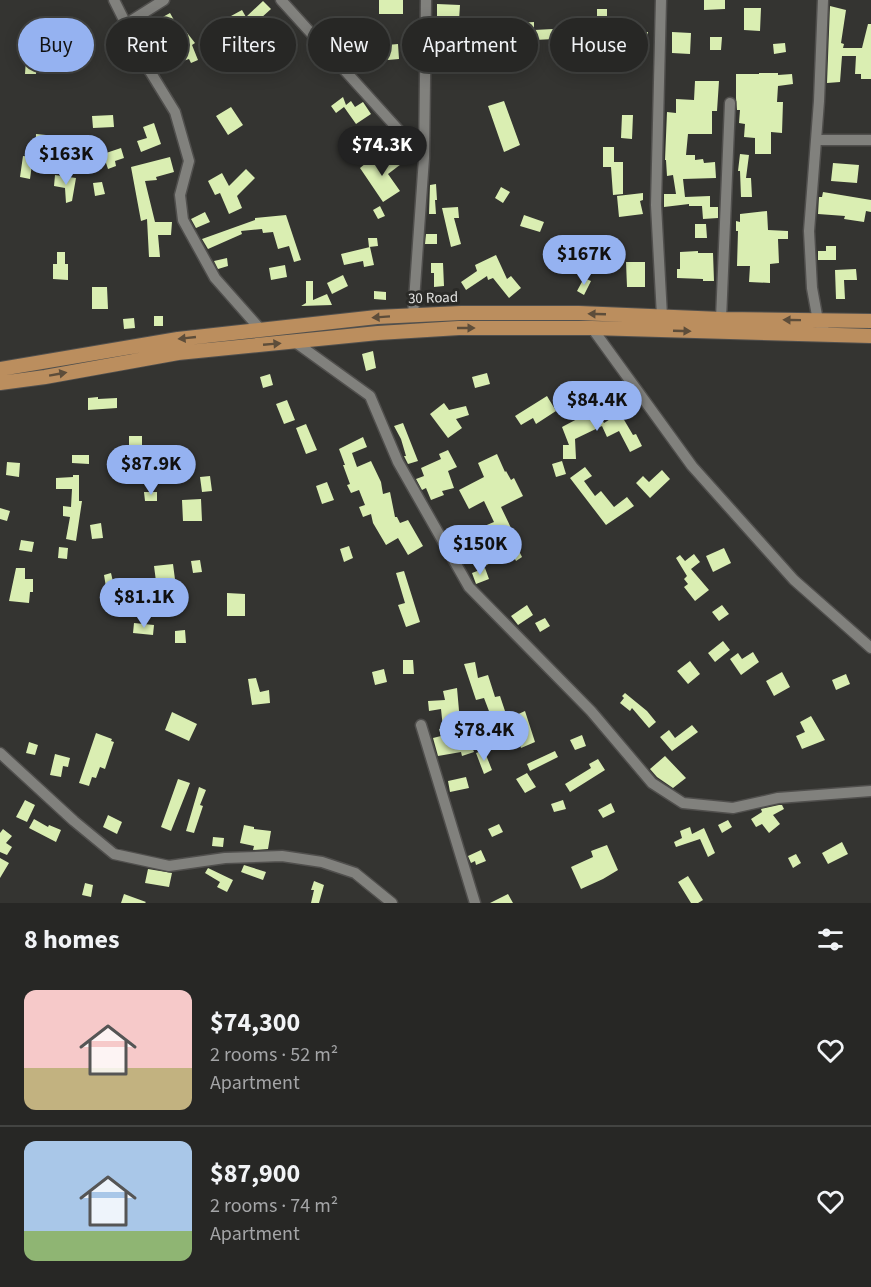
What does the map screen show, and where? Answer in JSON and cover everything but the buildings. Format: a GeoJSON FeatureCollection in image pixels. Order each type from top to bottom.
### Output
{"type":"FeatureCollection","features":[{"type":"Feature","properties":{"kind":"main road","name":"30 Road"},"geometry":{"type":"LineString","coordinates":[[0,369],[178,339],[413,315],[579,313],[871,321]]}},
{"type":"Feature","properties":{"kind":"main road","name":"30 Road"},"geometry":{"type":"LineString","coordinates":[[0,382],[45,377],[178,353],[459,327],[592,328],[871,336]]}},
{"type":"Feature","properties":{"kind":"street"},"geometry":{"type":"LineString","coordinates":[[114,0],[123,18]]}},
{"type":"Feature","properties":{"kind":"street"},"geometry":{"type":"LineString","coordinates":[[136,18],[164,0]]}},
{"type":"Feature","properties":{"kind":"street"},"geometry":{"type":"LineString","coordinates":[[281,0],[424,158]]}},
{"type":"Feature","properties":{"kind":"street"},"geometry":{"type":"LineString","coordinates":[[413,315],[424,158],[426,0]]}},
{"type":"Feature","properties":{"kind":"street"},"geometry":{"type":"LineString","coordinates":[[661,0],[656,205],[662,316]]}},
{"type":"Feature","properties":{"kind":"street"},"geometry":{"type":"LineString","coordinates":[[823,0],[824,26],[809,231],[812,288],[818,321],[828,336]]}},
{"type":"Feature","properties":{"kind":"street"},"geometry":{"type":"LineString","coordinates":[[150,72],[175,112],[189,161],[180,195],[183,220],[215,278],[261,330]]}},
{"type":"Feature","properties":{"kind":"street"},"geometry":{"type":"LineString","coordinates":[[721,318],[730,104]]}},
{"type":"Feature","properties":{"kind":"street"},"geometry":{"type":"LineString","coordinates":[[816,141],[871,140]]}},
{"type":"Feature","properties":{"kind":"street"},"geometry":{"type":"LineString","coordinates":[[592,328],[692,466],[794,580],[871,648]]}},
{"type":"Feature","properties":{"kind":"street"},"geometry":{"type":"LineString","coordinates":[[295,342],[370,396],[398,462],[469,587],[591,711],[652,783],[682,803],[733,808],[778,798],[871,791]]}},
{"type":"Feature","properties":{"kind":"street"},"geometry":{"type":"LineString","coordinates":[[421,724],[475,903]]}},
{"type":"Feature","properties":{"kind":"street"},"geometry":{"type":"LineString","coordinates":[[0,753],[74,821],[114,854],[169,866],[225,858],[282,856],[322,862],[355,873],[392,903]]}}]}
